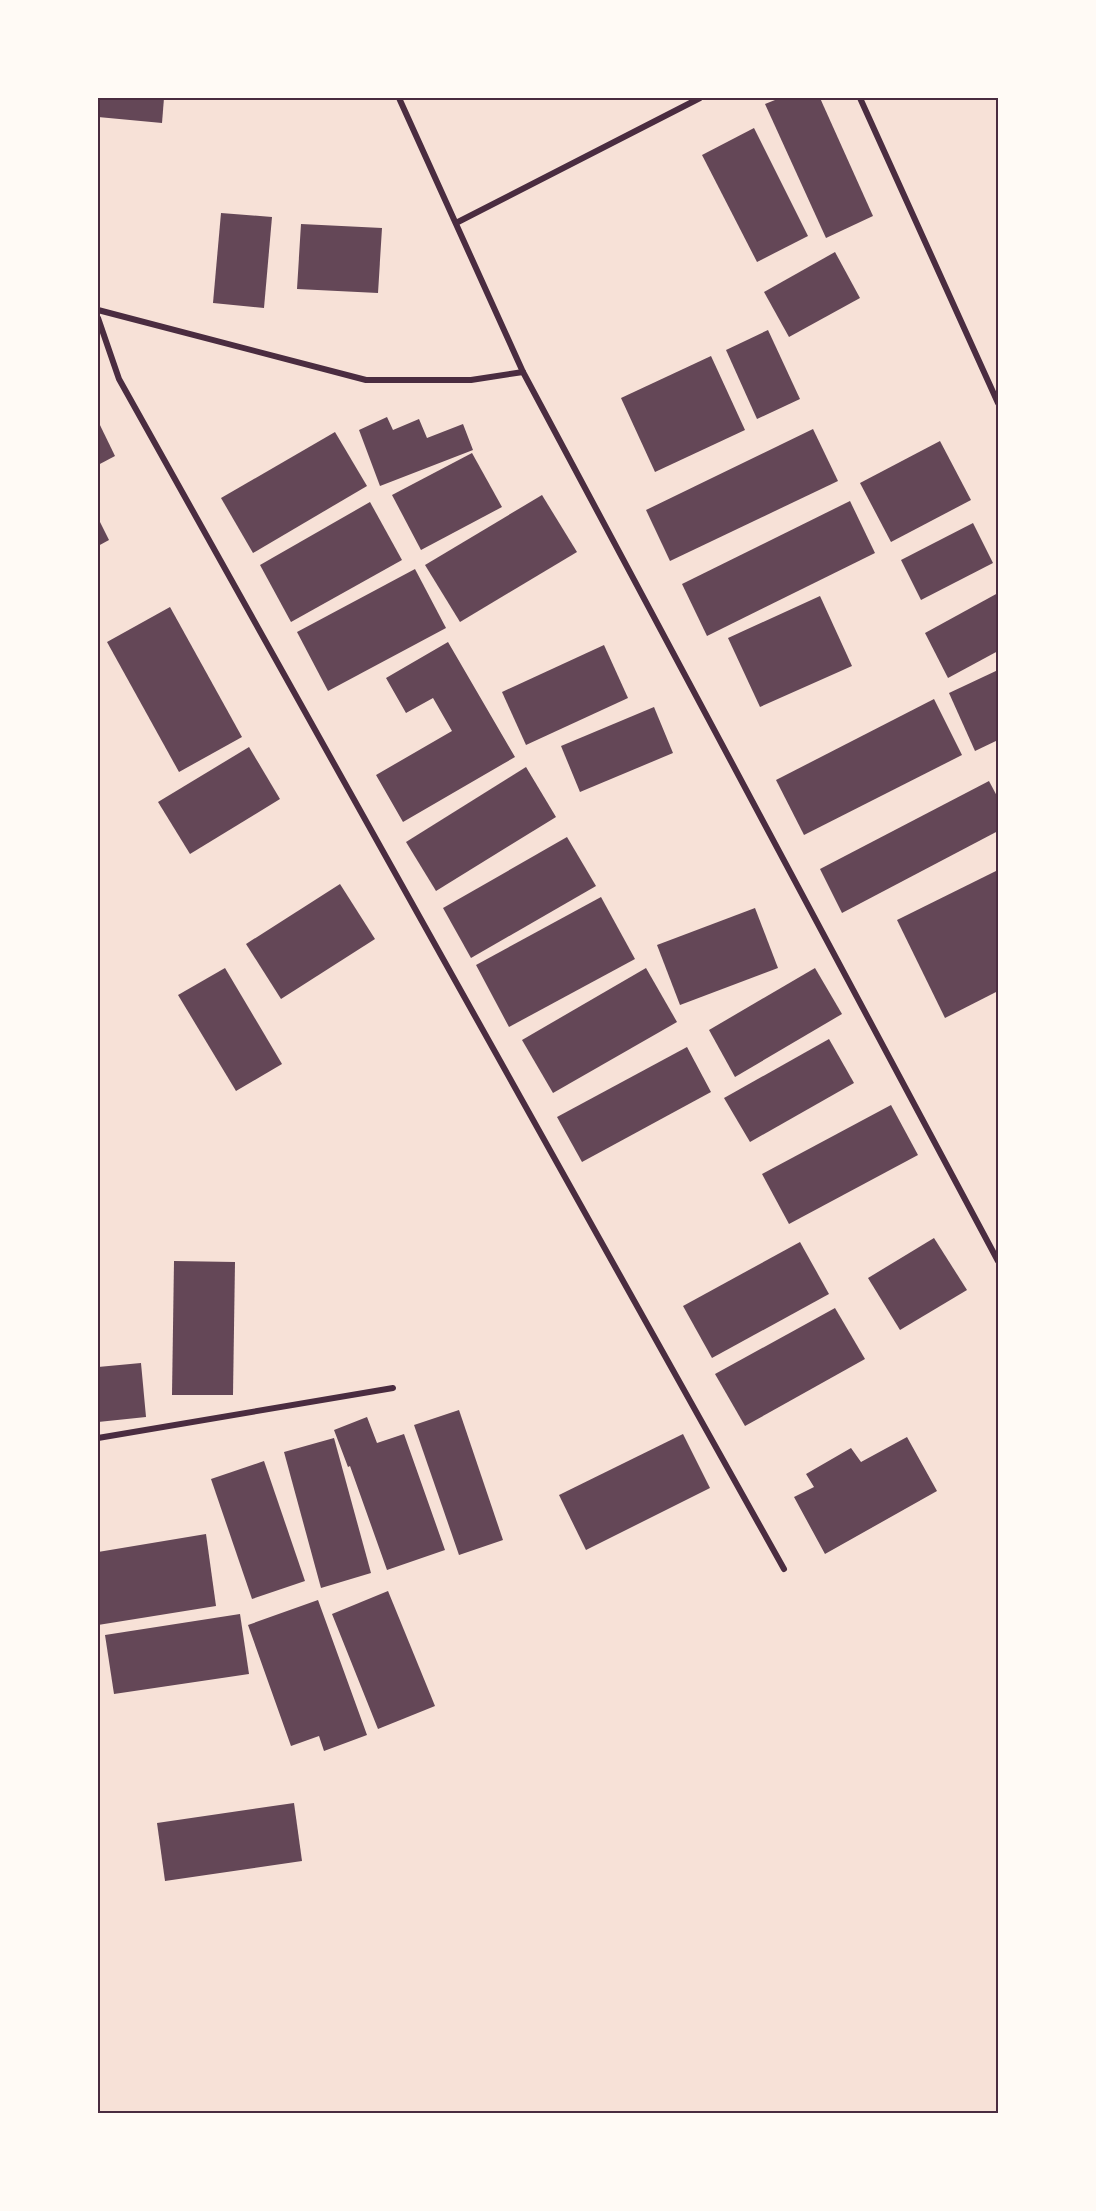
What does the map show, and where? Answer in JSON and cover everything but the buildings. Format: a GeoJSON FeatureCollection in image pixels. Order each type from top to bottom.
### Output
{"type":"FeatureCollection","features":[{"type":"Feature","properties":{"kind":"street"},"geometry":{"type":"LineString","coordinates":[[399,98],[524,372],[999,1261]]}},
{"type":"Feature","properties":{"kind":"street"},"geometry":{"type":"LineString","coordinates":[[456,223],[700,98]]}},
{"type":"Feature","properties":{"kind":"street"},"geometry":{"type":"LineString","coordinates":[[860,98],[999,403]]}},
{"type":"Feature","properties":{"kind":"street"},"geometry":{"type":"LineString","coordinates":[[98,310],[366,380],[471,380],[524,372]]}},
{"type":"Feature","properties":{"kind":"street"},"geometry":{"type":"LineString","coordinates":[[98,318],[119,379],[784,1569]]}},
{"type":"Feature","properties":{"kind":"street"},"geometry":{"type":"LineString","coordinates":[[98,1438],[393,1388]]}}]}
